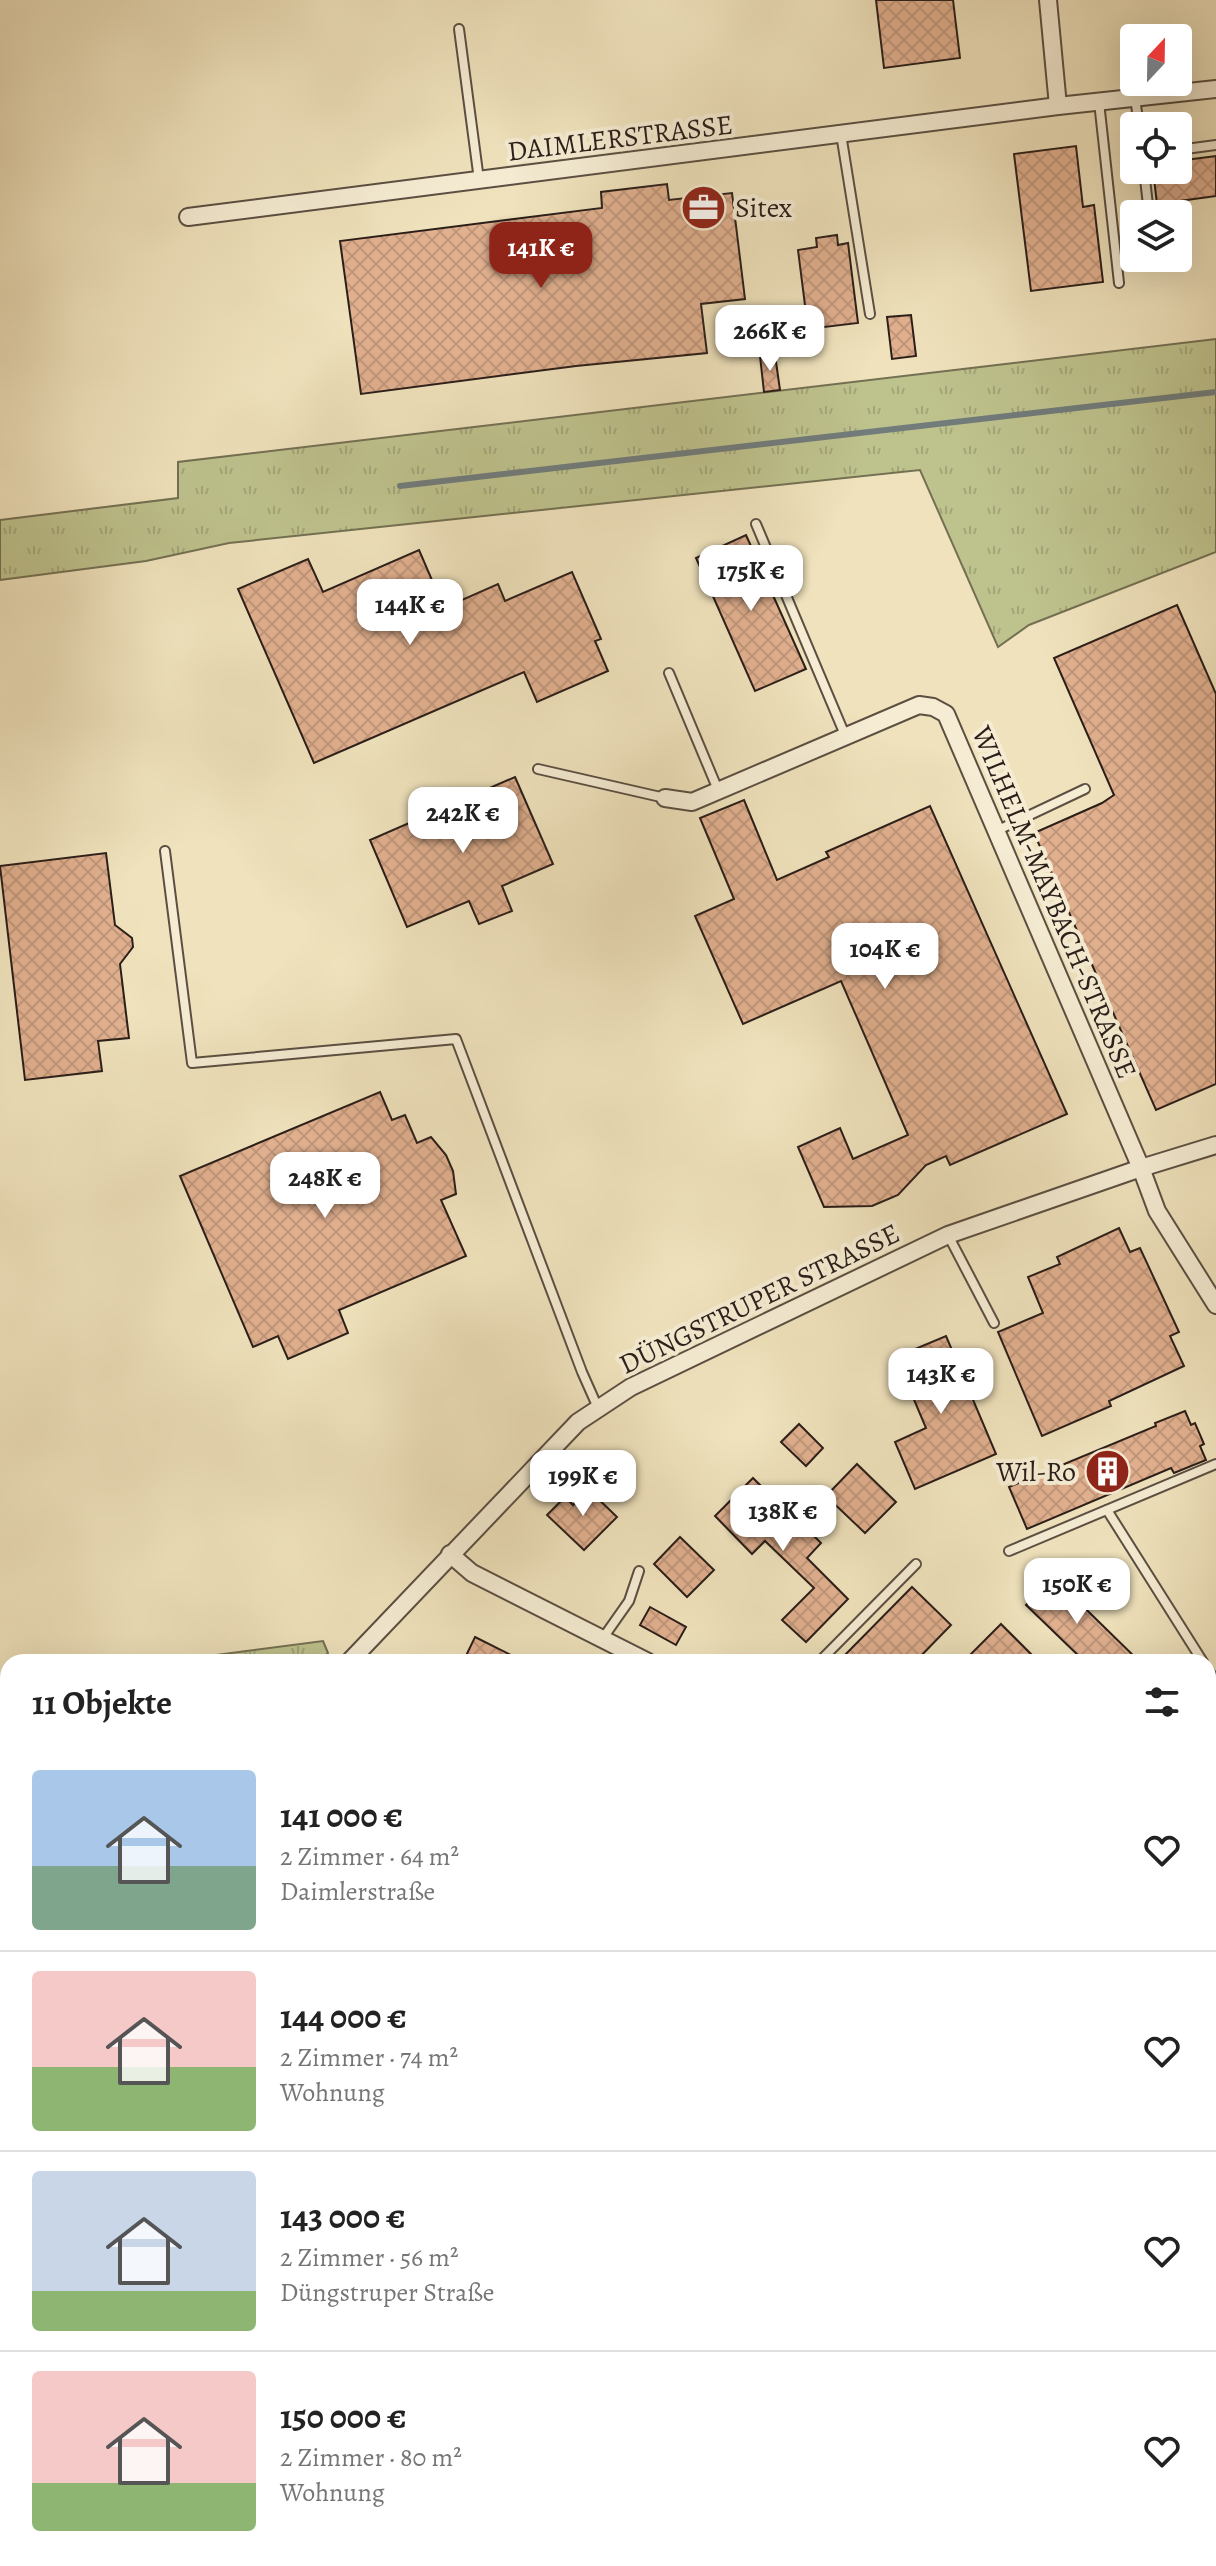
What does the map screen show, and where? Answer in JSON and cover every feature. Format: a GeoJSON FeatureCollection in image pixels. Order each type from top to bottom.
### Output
{"type":"FeatureCollection","features":[{"type":"Feature","properties":{"kind":"street"},"geometry":{"type":"LineString","coordinates":[[1048,0],[1058,106]]}},
{"type":"Feature","properties":{"kind":"street","name":"DAIMLERSTRASSE"},"geometry":{"type":"LineString","coordinates":[[188,217],[1058,106],[1216,89]]}},
{"type":"Feature","properties":{"kind":"street","name":"WILHELM-MAYBACH-STRASSE"},"geometry":{"type":"LineString","coordinates":[[665,798],[692,802],[919,705],[933,707],[946,714],[1141,1168]]}},
{"type":"Feature","properties":{"kind":"street","name":"DÜNGSTRUPER STRASSE"},"geometry":{"type":"LineString","coordinates":[[356,1654],[578,1422],[631,1387],[948,1235],[1216,1145]]}},
{"type":"Feature","properties":{"kind":"street"},"geometry":{"type":"LineString","coordinates":[[1141,1168],[1157,1211],[1216,1305]]}},
{"type":"Feature","properties":{"kind":"street"},"geometry":{"type":"LineString","coordinates":[[450,1554],[472,1573],[633,1654]]}},
{"type":"Feature","properties":{"kind":"lane"},"geometry":{"type":"LineString","coordinates":[[459,29],[479,181]]}},
{"type":"Feature","properties":{"kind":"lane"},"geometry":{"type":"LineString","coordinates":[[1135,97],[1137,112]]}},
{"type":"Feature","properties":{"kind":"lane"},"geometry":{"type":"LineString","coordinates":[[1099,101],[1119,283]]}},
{"type":"Feature","properties":{"kind":"lane"},"geometry":{"type":"LineString","coordinates":[[841,134],[870,314]]}},
{"type":"Feature","properties":{"kind":"lane"},"geometry":{"type":"LineString","coordinates":[[1192,148],[1216,145]]}},
{"type":"Feature","properties":{"kind":"lane"},"geometry":{"type":"LineString","coordinates":[[756,524],[845,735]]}},
{"type":"Feature","properties":{"kind":"lane"},"geometry":{"type":"LineString","coordinates":[[669,673],[719,791]]}},
{"type":"Feature","properties":{"kind":"lane"},"geometry":{"type":"LineString","coordinates":[[538,769],[665,798]]}},
{"type":"Feature","properties":{"kind":"lane"},"geometry":{"type":"LineString","coordinates":[[996,831],[1085,789]]}},
{"type":"Feature","properties":{"kind":"lane"},"geometry":{"type":"LineString","coordinates":[[165,851],[192,1063],[456,1039],[598,1409]]}},
{"type":"Feature","properties":{"kind":"lane"},"geometry":{"type":"LineString","coordinates":[[948,1235],[994,1323]]}},
{"type":"Feature","properties":{"kind":"lane"},"geometry":{"type":"LineString","coordinates":[[1009,1551],[1216,1464]]}},
{"type":"Feature","properties":{"kind":"lane"},"geometry":{"type":"LineString","coordinates":[[1107,1510],[1198,1654]]}},
{"type":"Feature","properties":{"kind":"lane"},"geometry":{"type":"LineString","coordinates":[[827,1654],[916,1564]]}},
{"type":"Feature","properties":{"kind":"lane"},"geometry":{"type":"LineString","coordinates":[[603,1638],[629,1601],[639,1571]]}},
{"type":"Feature","properties":{"kind":"green space"},"geometry":{"type":"Polygon","coordinates":[[[1216,339],[1216,552],[1029,625],[998,647],[920,470],[229,543],[146,561],[0,580],[0,520],[178,498],[178,462],[1216,339]]]}},
{"type":"Feature","properties":{"kind":"green space"},"geometry":{"type":"Polygon","coordinates":[[[323,1641],[328,1653],[327,1654],[224,1654],[323,1641]]]}},
{"type":"Feature","properties":{"kind":"building"},"geometry":{"type":"Polygon","coordinates":[[[876,0],[953,0],[960,58],[884,68],[876,0]]]}},
{"type":"Feature","properties":{"kind":"building"},"geometry":{"type":"Polygon","coordinates":[[[1076,146],[1083,207],[1094,205],[1103,282],[1031,291],[1014,154],[1076,146]]]}},
{"type":"Feature","properties":{"kind":"building"},"geometry":{"type":"Polygon","coordinates":[[[1216,156],[1216,196],[1157,200],[1155,184],[1192,184],[1192,159],[1216,156]]]}},
{"type":"Feature","properties":{"kind":"building"},"geometry":{"type":"Polygon","coordinates":[[[667,184],[669,200],[732,193],[745,299],[701,304],[707,353],[576,366],[361,394],[340,241],[602,208],[601,192],[667,184]]]}},
{"type":"Feature","properties":{"kind":"building"},"geometry":{"type":"Polygon","coordinates":[[[837,235],[838,245],[848,243],[858,323],[808,329],[798,250],[817,247],[816,238],[837,235]]]}},
{"type":"Feature","properties":{"kind":"building"},"geometry":{"type":"Polygon","coordinates":[[[911,315],[916,356],[892,359],[887,317],[911,315]]]}},
{"type":"Feature","properties":{"kind":"building"},"geometry":{"type":"Polygon","coordinates":[[[775,355],[780,390],[764,392],[760,356],[775,355]]]}},
{"type":"Feature","properties":{"kind":"building"},"geometry":{"type":"Polygon","coordinates":[[[746,535],[806,669],[755,691],[696,558],[746,535]]]}},
{"type":"Feature","properties":{"kind":"building"},"geometry":{"type":"Polygon","coordinates":[[[419,550],[444,608],[498,584],[505,601],[572,572],[601,639],[595,641],[608,671],[537,702],[524,672],[314,763],[238,589],[308,559],[323,592],[419,550]]]}},
{"type":"Feature","properties":{"kind":"building"},"geometry":{"type":"Polygon","coordinates":[[[1177,605],[1216,694],[1216,1084],[1156,1110],[1034,833],[1114,795],[1054,658],[1177,605]]]}},
{"type":"Feature","properties":{"kind":"building"},"geometry":{"type":"Polygon","coordinates":[[[515,777],[553,864],[502,886],[512,911],[479,924],[469,901],[407,927],[370,840],[515,777]]]}},
{"type":"Feature","properties":{"kind":"building"},"geometry":{"type":"Polygon","coordinates":[[[744,800],[777,880],[829,857],[826,852],[930,806],[1067,1114],[950,1165],[946,1156],[926,1165],[898,1195],[872,1206],[824,1207],[798,1147],[840,1128],[853,1159],[908,1135],[841,981],[743,1024],[695,916],[734,899],[700,818],[744,800]]]}},
{"type":"Feature","properties":{"kind":"building"},"geometry":{"type":"Polygon","coordinates":[[[106,853],[115,925],[132,938],[133,947],[120,964],[129,1038],[98,1041],[102,1071],[25,1080],[0,866],[106,853]]]}},
{"type":"Feature","properties":{"kind":"building"},"geometry":{"type":"Polygon","coordinates":[[[380,1092],[392,1120],[405,1115],[417,1143],[431,1137],[446,1155],[453,1171],[456,1194],[441,1200],[466,1256],[339,1310],[348,1333],[288,1359],[278,1336],[253,1347],[180,1176],[380,1092]]]}},
{"type":"Feature","properties":{"kind":"building"},"geometry":{"type":"Polygon","coordinates":[[[1119,1228],[1130,1252],[1140,1248],[1179,1332],[1170,1336],[1184,1366],[1109,1401],[1111,1406],[1042,1436],[998,1332],[1043,1313],[1028,1277],[1060,1264],[1057,1257],[1119,1228]]]}},
{"type":"Feature","properties":{"kind":"building"},"geometry":{"type":"Polygon","coordinates":[[[946,1336],[996,1454],[915,1489],[895,1442],[926,1428],[896,1357],[946,1336]]]}},
{"type":"Feature","properties":{"kind":"building","name":"Wil-Ro"},"geometry":{"type":"Polygon","coordinates":[[[1185,1411],[1191,1425],[1195,1423],[1204,1444],[1200,1446],[1206,1460],[1174,1473],[1171,1468],[1027,1529],[1009,1487],[1185,1411]]]}},
{"type":"Feature","properties":{"kind":"building"},"geometry":{"type":"Polygon","coordinates":[[[799,1424],[823,1448],[806,1466],[781,1442],[799,1424]]]}},
{"type":"Feature","properties":{"kind":"building"},"geometry":{"type":"Polygon","coordinates":[[[857,1464],[896,1502],[865,1533],[826,1496],[857,1464]]]}},
{"type":"Feature","properties":{"kind":"building"},"geometry":{"type":"Polygon","coordinates":[[[753,1478],[821,1543],[807,1558],[848,1599],[806,1642],[782,1620],[814,1588],[765,1541],[752,1554],[715,1516],[753,1478]]]}},
{"type":"Feature","properties":{"kind":"building"},"geometry":{"type":"Polygon","coordinates":[[[588,1489],[617,1517],[584,1550],[547,1515],[565,1497],[573,1505],[588,1489]]]}},
{"type":"Feature","properties":{"kind":"building"},"geometry":{"type":"Polygon","coordinates":[[[680,1537],[714,1570],[687,1597],[654,1564],[680,1537]]]}},
{"type":"Feature","properties":{"kind":"building"},"geometry":{"type":"Polygon","coordinates":[[[1053,1577],[1132,1654],[1077,1654],[1026,1605],[1053,1577]]]}},
{"type":"Feature","properties":{"kind":"building"},"geometry":{"type":"Polygon","coordinates":[[[912,1587],[951,1625],[923,1654],[846,1654],[912,1587]]]}},
{"type":"Feature","properties":{"kind":"building"},"geometry":{"type":"Polygon","coordinates":[[[650,1607],[686,1627],[676,1645],[640,1625],[650,1607]]]}},
{"type":"Feature","properties":{"kind":"building"},"geometry":{"type":"Polygon","coordinates":[[[1001,1624],[1031,1654],[971,1654],[1001,1624]]]}},
{"type":"Feature","properties":{"kind":"building"},"geometry":{"type":"Polygon","coordinates":[[[475,1637],[509,1654],[467,1654],[475,1637]]]}},
{"type":"Feature","properties":{"kind":"waterway"},"geometry":{"type":"LineString","coordinates":[[400,486],[1216,392]]}},
{"type":"Feature","properties":{"kind":"place","name":"Sitex"},"geometry":{"type":"Point","coordinates":[704,207]}},
{"type":"Feature","properties":{"kind":"place","name":"Wil-Ro"},"geometry":{"type":"Point","coordinates":[1107,1471]}}]}
